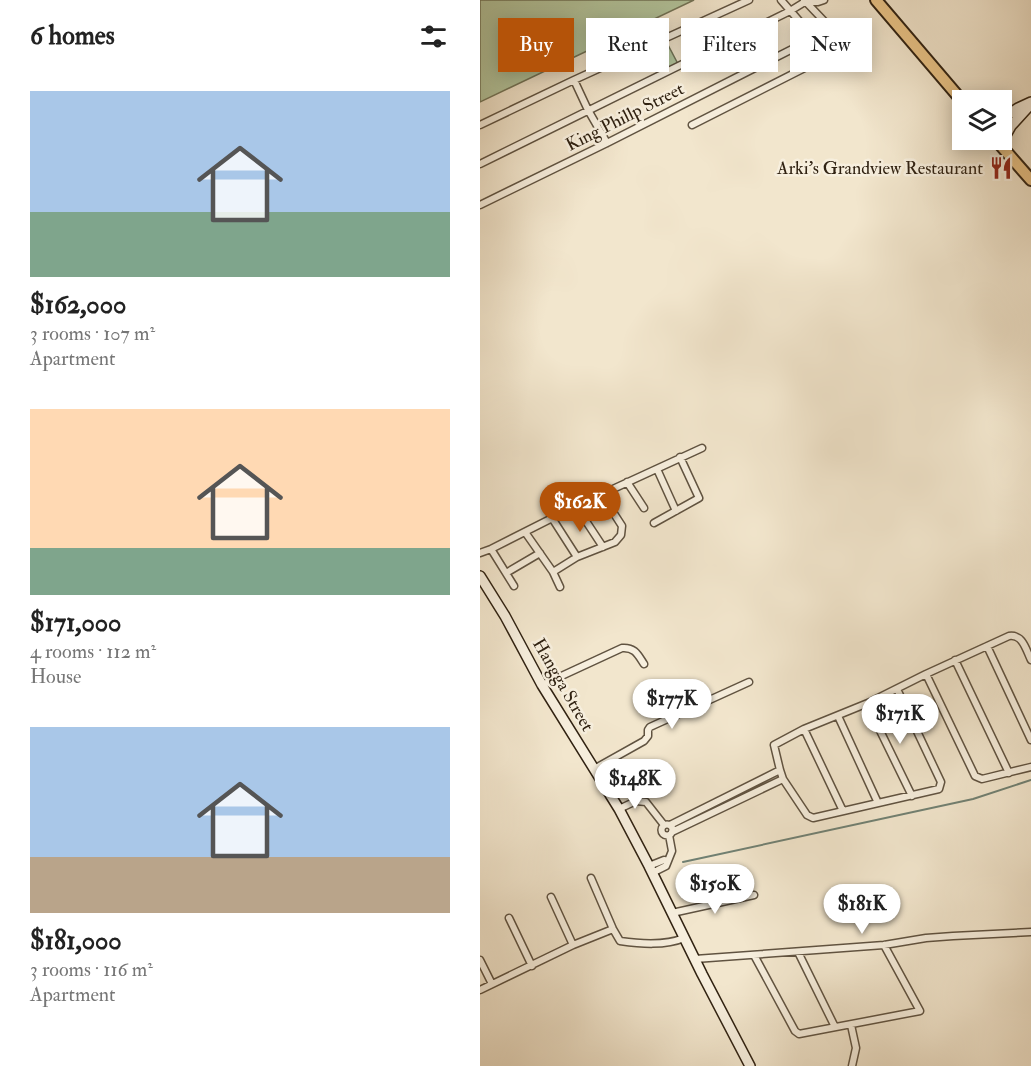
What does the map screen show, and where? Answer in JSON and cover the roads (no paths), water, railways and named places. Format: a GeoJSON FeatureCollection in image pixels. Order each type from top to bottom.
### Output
{"type":"FeatureCollection","features":[{"type":"Feature","properties":{"kind":"highway"},"geometry":{"type":"LineString","coordinates":[[876,0],[953,90]]}},
{"type":"Feature","properties":{"kind":"highway"},"geometry":{"type":"LineString","coordinates":[[1005,150],[1031,180]]}},
{"type":"Feature","properties":{"kind":"street"},"geometry":{"type":"LineString","coordinates":[[480,124],[749,0]]}},
{"type":"Feature","properties":{"kind":"street"},"geometry":{"type":"LineString","coordinates":[[781,0],[796,18]]}},
{"type":"Feature","properties":{"kind":"street"},"geometry":{"type":"LineString","coordinates":[[692,124],[846,47],[846,44],[806,0]]}},
{"type":"Feature","properties":{"kind":"street"},"geometry":{"type":"LineString","coordinates":[[480,164],[790,11],[806,0],[818,2],[824,0]]}},
{"type":"Feature","properties":{"kind":"street","name":"King Phillp Street"},"geometry":{"type":"LineString","coordinates":[[480,205],[790,50]]}},
{"type":"Feature","properties":{"kind":"street"},"geometry":{"type":"LineString","coordinates":[[574,80],[607,143]]}},
{"type":"Feature","properties":{"kind":"street"},"geometry":{"type":"LineString","coordinates":[[1012,112],[1031,103]]}},
{"type":"Feature","properties":{"kind":"street"},"geometry":{"type":"LineString","coordinates":[[1012,125],[1031,103]]}},
{"type":"Feature","properties":{"kind":"street"},"geometry":{"type":"LineString","coordinates":[[480,553],[702,448]]}},
{"type":"Feature","properties":{"kind":"street"},"geometry":{"type":"LineString","coordinates":[[654,523],[699,498],[680,457]]}},
{"type":"Feature","properties":{"kind":"street"},"geometry":{"type":"LineString","coordinates":[[657,469],[676,511]]}},
{"type":"Feature","properties":{"kind":"street"},"geometry":{"type":"LineString","coordinates":[[627,482],[644,508]]}},
{"type":"Feature","properties":{"kind":"street"},"geometry":{"type":"LineString","coordinates":[[553,572],[577,557],[615,542],[621,535],[623,530],[620,522],[602,495]]}},
{"type":"Feature","properties":{"kind":"street"},"geometry":{"type":"LineString","coordinates":[[576,506],[603,547]]}},
{"type":"Feature","properties":{"kind":"street"},"geometry":{"type":"LineString","coordinates":[[552,518],[577,557]]}},
{"type":"Feature","properties":{"kind":"street"},"geometry":{"type":"LineString","coordinates":[[525,532],[553,572],[560,587]]}},
{"type":"Feature","properties":{"kind":"street"},"geometry":{"type":"LineString","coordinates":[[491,549],[514,586]]}},
{"type":"Feature","properties":{"kind":"street"},"geometry":{"type":"LineString","coordinates":[[506,573],[540,553]]}},
{"type":"Feature","properties":{"kind":"street","name":"Hangga Street"},"geometry":{"type":"LineString","coordinates":[[480,576],[619,809],[750,1066]]}},
{"type":"Feature","properties":{"kind":"street"},"geometry":{"type":"LineString","coordinates":[[897,690],[941,782],[939,789],[813,818],[807,815],[783,779],[774,745],[804,729],[867,704],[1009,636],[1015,635],[1020,638],[1031,660]]}},
{"type":"Feature","properties":{"kind":"street"},"geometry":{"type":"LineString","coordinates":[[987,646],[1031,740]]}},
{"type":"Feature","properties":{"kind":"street"},"geometry":{"type":"LineString","coordinates":[[543,685],[622,648],[634,650],[644,664]]}},
{"type":"Feature","properties":{"kind":"street"},"geometry":{"type":"LineString","coordinates":[[955,660],[1009,773]]}},
{"type":"Feature","properties":{"kind":"street"},"geometry":{"type":"LineString","coordinates":[[926,674],[975,776],[982,779],[1031,767]]}},
{"type":"Feature","properties":{"kind":"street"},"geometry":{"type":"LineString","coordinates":[[594,769],[644,741],[648,736],[650,726],[749,682]]}},
{"type":"Feature","properties":{"kind":"street"},"geometry":{"type":"LineString","coordinates":[[867,704],[912,796]]}},
{"type":"Feature","properties":{"kind":"street"},"geometry":{"type":"LineString","coordinates":[[838,716],[878,803]]}},
{"type":"Feature","properties":{"kind":"street"},"geometry":{"type":"LineString","coordinates":[[804,729],[843,811]]}},
{"type":"Feature","properties":{"kind":"street"},"geometry":{"type":"LineString","coordinates":[[669,829],[780,770]]}},
{"type":"Feature","properties":{"kind":"street"},"geometry":{"type":"LineString","coordinates":[[669,829],[783,779]]}},
{"type":"Feature","properties":{"kind":"street"},"geometry":{"type":"LineString","coordinates":[[619,809],[636,801],[646,802],[669,829],[672,851],[666,867],[651,869]]}},
{"type":"Feature","properties":{"kind":"street"},"geometry":{"type":"LineString","coordinates":[[591,878],[612,929],[620,941],[672,943],[684,938]]}},
{"type":"Feature","properties":{"kind":"street"},"geometry":{"type":"LineString","coordinates":[[672,913],[754,895]]}},
{"type":"Feature","properties":{"kind":"street"},"geometry":{"type":"LineString","coordinates":[[550,897],[573,945]]}},
{"type":"Feature","properties":{"kind":"street"},"geometry":{"type":"LineString","coordinates":[[509,918],[532,966]]}},
{"type":"Feature","properties":{"kind":"street"},"geometry":{"type":"LineString","coordinates":[[480,990],[573,945],[612,929]]}},
{"type":"Feature","properties":{"kind":"street"},"geometry":{"type":"LineString","coordinates":[[695,959],[1031,932]]}},
{"type":"Feature","properties":{"kind":"street"},"geometry":{"type":"LineString","coordinates":[[754,955],[795,1031],[799,1034],[920,1011],[884,945]]}},
{"type":"Feature","properties":{"kind":"street"},"geometry":{"type":"LineString","coordinates":[[798,952],[835,1027]]}},
{"type":"Feature","properties":{"kind":"street"},"geometry":{"type":"LineString","coordinates":[[480,960],[492,984]]}},
{"type":"Feature","properties":{"kind":"street"},"geometry":{"type":"LineString","coordinates":[[851,1025],[856,1048],[852,1066]]}},
{"type":"Feature","properties":{"kind":"waterway"},"geometry":{"type":"LineString","coordinates":[[683,862],[973,799],[1031,780]]}},
{"type":"Feature","properties":{"kind":"place","name":"Arki's Grandview Restaurant"},"geometry":{"type":"Point","coordinates":[1001,168]}}]}
